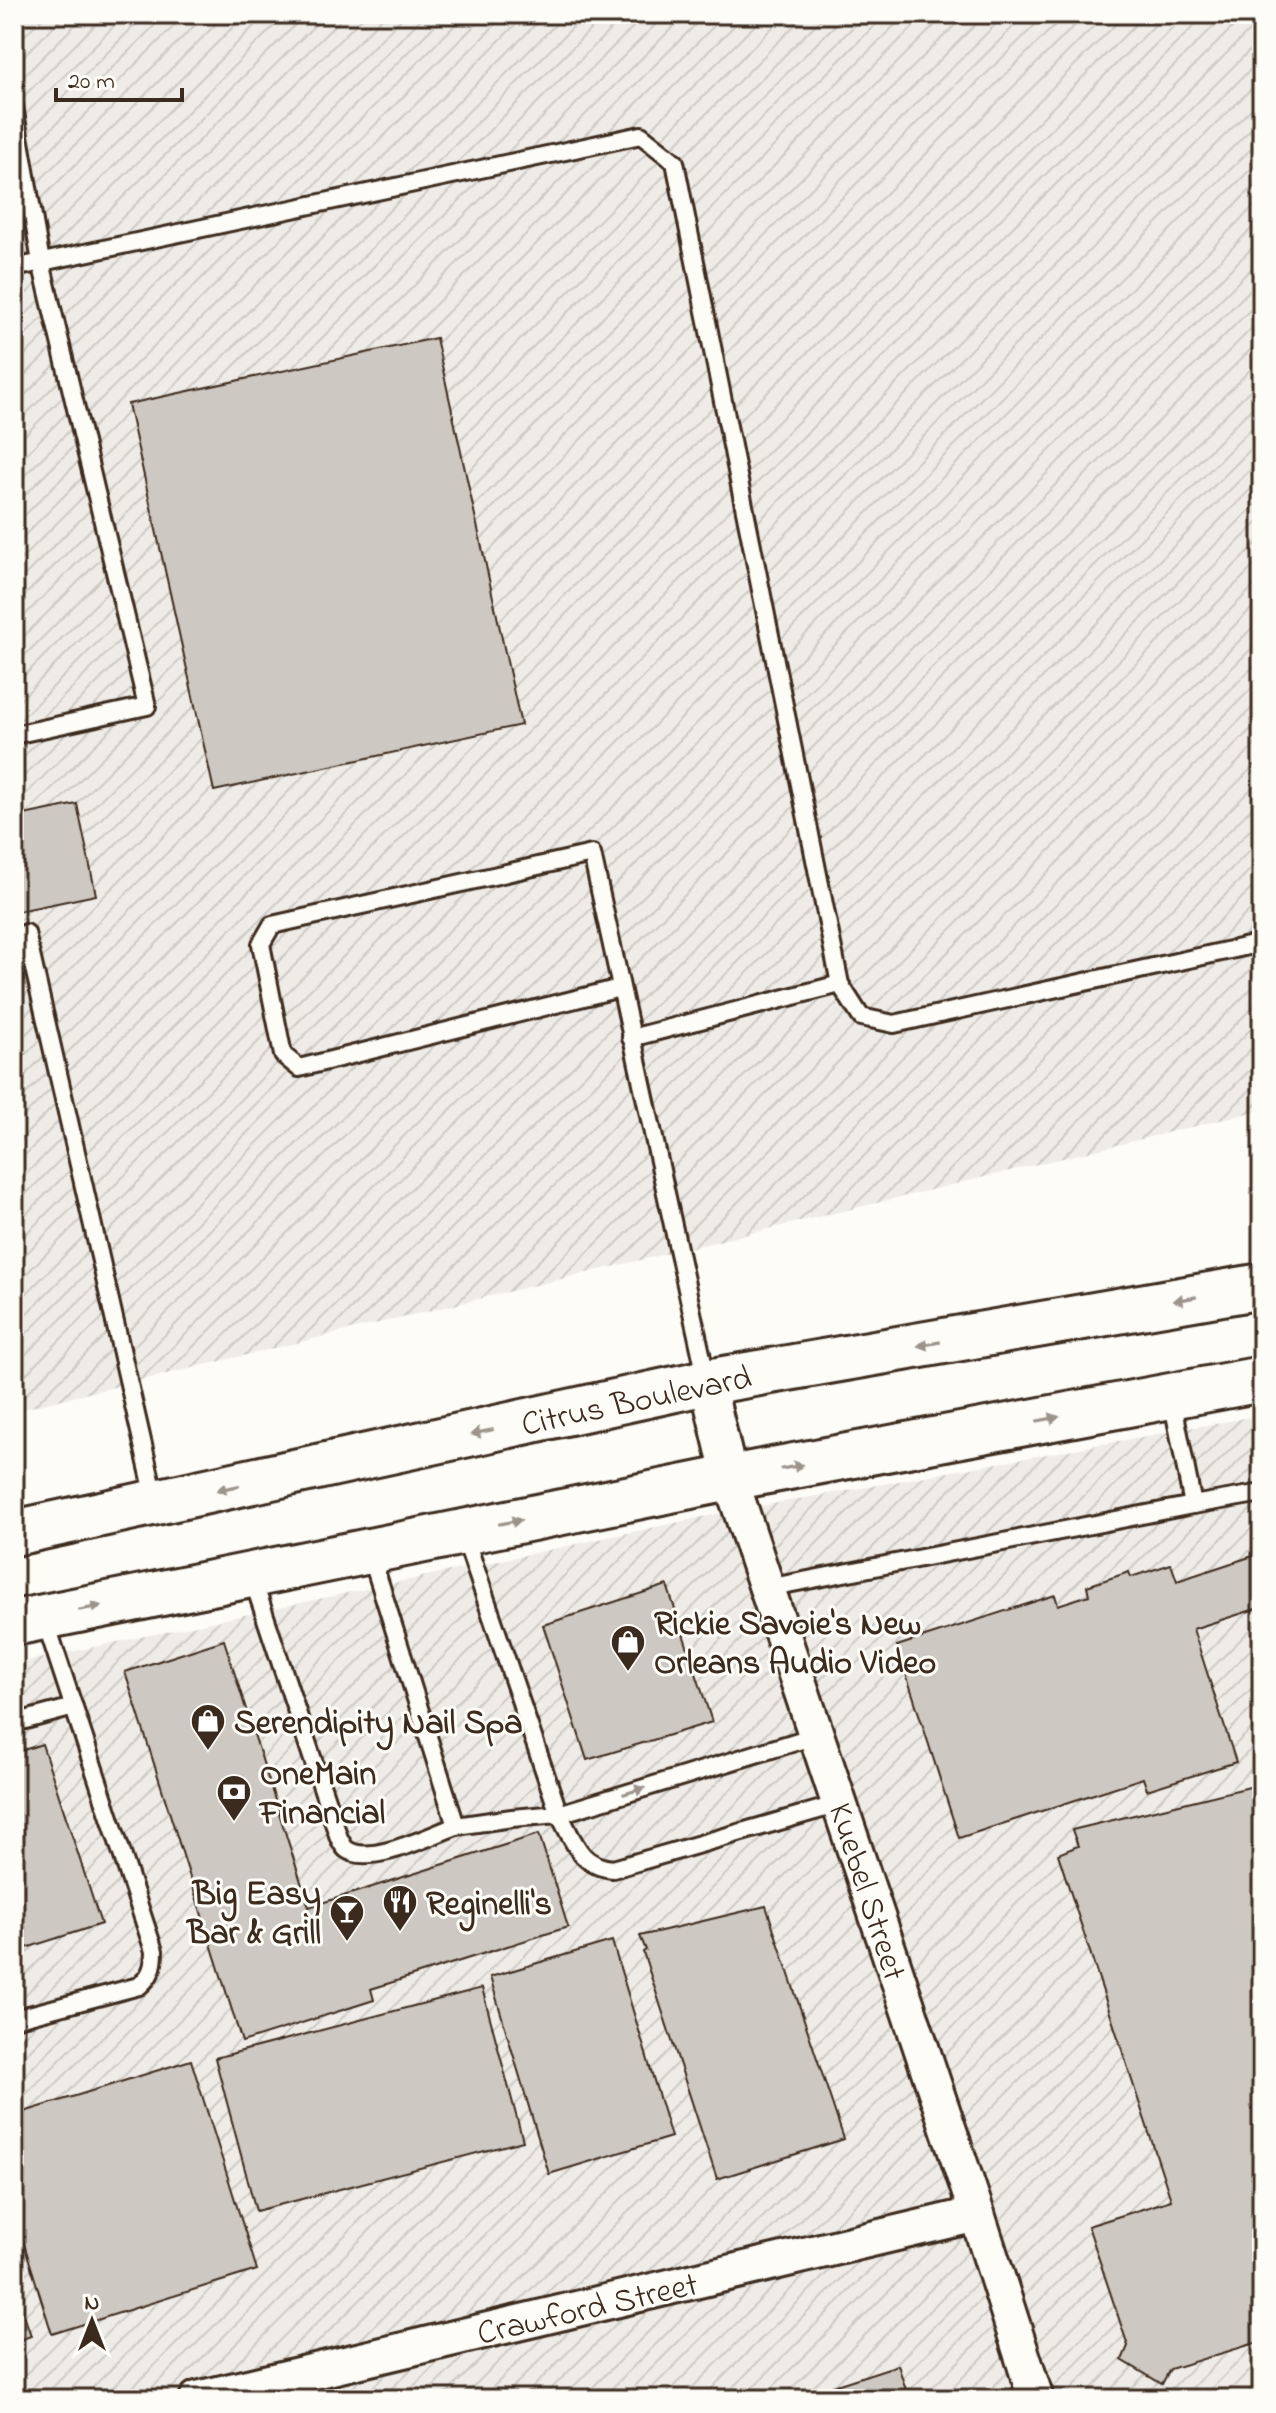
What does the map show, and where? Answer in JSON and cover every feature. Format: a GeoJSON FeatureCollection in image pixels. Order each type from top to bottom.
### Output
{"type":"FeatureCollection","features":[{"type":"Feature","properties":{"kind":"street","name":"Citrus Boulevard"},"geometry":{"type":"LineString","coordinates":[[14,1533],[707,1382],[1262,1286]]}},
{"type":"Feature","properties":{"kind":"street"},"geometry":{"type":"LineString","coordinates":[[29,1620],[730,1478],[1262,1379]]}},
{"type":"Feature","properties":{"kind":"street","name":"Kuebel Street"},"geometry":{"type":"LineString","coordinates":[[707,1382],[730,1478],[818,1735],[1036,2399]]}},
{"type":"Feature","properties":{"kind":"street","name":"Crawford Street"},"geometry":{"type":"LineString","coordinates":[[197,2399],[977,2214]]}},
{"type":"Feature","properties":{"kind":"lane"},"geometry":{"type":"LineString","coordinates":[[14,107],[41,262],[147,706],[14,735]]}},
{"type":"Feature","properties":{"kind":"lane"},"geometry":{"type":"LineString","coordinates":[[14,268],[641,135],[675,162],[840,984],[861,1017],[894,1024],[1262,943]]}},
{"type":"Feature","properties":{"kind":"lane"},"geometry":{"type":"LineString","coordinates":[[620,988],[299,1068],[283,1055],[261,944],[272,925],[592,854],[707,1382]]}},
{"type":"Feature","properties":{"kind":"lane"},"geometry":{"type":"LineString","coordinates":[[26,933],[156,1503]]}},
{"type":"Feature","properties":{"kind":"lane"},"geometry":{"type":"LineString","coordinates":[[631,1038],[840,984]]}},
{"type":"Feature","properties":{"kind":"lane"},"geometry":{"type":"LineString","coordinates":[[1172,1396],[1193,1505]]}},
{"type":"Feature","properties":{"kind":"lane"},"geometry":{"type":"LineString","coordinates":[[767,1588],[1262,1493]]}},
{"type":"Feature","properties":{"kind":"lane"},"geometry":{"type":"LineString","coordinates":[[463,1532],[559,1814],[584,1858],[596,1867],[613,1869],[839,1804]]}},
{"type":"Feature","properties":{"kind":"lane"},"geometry":{"type":"LineString","coordinates":[[370,1551],[456,1826]]}},
{"type":"Feature","properties":{"kind":"lane"},"geometry":{"type":"LineString","coordinates":[[251,1575],[339,1838],[345,1849],[357,1854],[374,1855],[456,1826],[559,1814],[818,1735]]}},
{"type":"Feature","properties":{"kind":"lane"},"geometry":{"type":"LineString","coordinates":[[14,2019],[139,1986],[150,1977],[154,1962],[154,1951],[74,1707],[29,1620]]}},
{"type":"Feature","properties":{"kind":"lane"},"geometry":{"type":"LineString","coordinates":[[14,1723],[74,1707]]}},
{"type":"Feature","properties":{"kind":"shaded area"},"geometry":{"type":"Polygon","coordinates":[[[14,14],[1262,14],[1262,1110],[14,1411],[14,14]]]}},
{"type":"Feature","properties":{"kind":"shaded area"},"geometry":{"type":"Polygon","coordinates":[[[1262,1415],[1262,2399],[14,2399],[14,1664],[717,1514],[1262,1415]]]}},
{"type":"Feature","properties":{"kind":"building"},"geometry":{"type":"Polygon","coordinates":[[[436,338],[521,725],[214,791],[128,404],[436,338]]]}},
{"type":"Feature","properties":{"kind":"building"},"geometry":{"type":"Polygon","coordinates":[[[77,804],[96,895],[14,912],[14,817],[77,804]]]}},
{"type":"Feature","properties":{"kind":"building"},"geometry":{"type":"Polygon","coordinates":[[[1262,1553],[1262,1607],[1193,1629],[1236,1762],[1147,1790],[1143,1778],[959,1838],[897,1646],[1055,1595],[1058,1605],[1089,1595],[1087,1586],[1129,1572],[1131,1577],[1171,1564],[1177,1581],[1262,1553]]]}},
{"type":"Feature","properties":{"kind":"building","name":"Rickie Savoie's New Orleans Audio Video"},"geometry":{"type":"Polygon","coordinates":[[[667,1585],[712,1722],[587,1760],[543,1625],[667,1585]]]}},
{"type":"Feature","properties":{"kind":"building"},"geometry":{"type":"Polygon","coordinates":[[[224,1640],[309,1907],[539,1834],[568,1927],[371,1989],[374,2000],[242,2042],[125,1672],[224,1640]]]}},
{"type":"Feature","properties":{"kind":"building"},"geometry":{"type":"Polygon","coordinates":[[[42,1744],[101,1924],[14,1952],[14,1753],[42,1744]]]}},
{"type":"Feature","properties":{"kind":"building"},"geometry":{"type":"Polygon","coordinates":[[[1262,1784],[1262,2341],[1170,2369],[1162,2384],[1122,2360],[1128,2346],[1088,2226],[1171,2200],[1058,1854],[1078,1846],[1072,1830],[1262,1784]]]}},
{"type":"Feature","properties":{"kind":"building"},"geometry":{"type":"Polygon","coordinates":[[[766,1906],[844,2139],[717,2179],[640,1936],[766,1906]]]}},
{"type":"Feature","properties":{"kind":"building"},"geometry":{"type":"Polygon","coordinates":[[[612,1941],[671,2137],[549,2174],[490,1977],[612,1941]]]}},
{"type":"Feature","properties":{"kind":"building"},"geometry":{"type":"Polygon","coordinates":[[[482,1988],[523,2141],[256,2211],[215,2058],[482,1988]]]}},
{"type":"Feature","properties":{"kind":"building"},"geometry":{"type":"Polygon","coordinates":[[[191,2060],[257,2270],[52,2334],[14,2212],[14,2115],[191,2060]]]}},
{"type":"Feature","properties":{"kind":"building"},"geometry":{"type":"Polygon","coordinates":[[[14,2285],[31,2336],[14,2342],[14,2285]]]}},
{"type":"Feature","properties":{"kind":"building"},"geometry":{"type":"Polygon","coordinates":[[[898,2365],[909,2399],[793,2399],[898,2365]]]}},
{"type":"Feature","properties":{"kind":"place","name":"Rickie Savoie's New Orleans Audio Video"},"geometry":{"type":"Point","coordinates":[628,1673]}},
{"type":"Feature","properties":{"kind":"place","name":"Serendipity Nail Spa"},"geometry":{"type":"Point","coordinates":[208,1752]}},
{"type":"Feature","properties":{"kind":"place","name":"OneMain Financial"},"geometry":{"type":"Point","coordinates":[234,1823]}},
{"type":"Feature","properties":{"kind":"place","name":"Reginelli's"},"geometry":{"type":"Point","coordinates":[400,1933]}},
{"type":"Feature","properties":{"kind":"place","name":"Big Easy Bar & Grill"},"geometry":{"type":"Point","coordinates":[347,1943]}}]}
